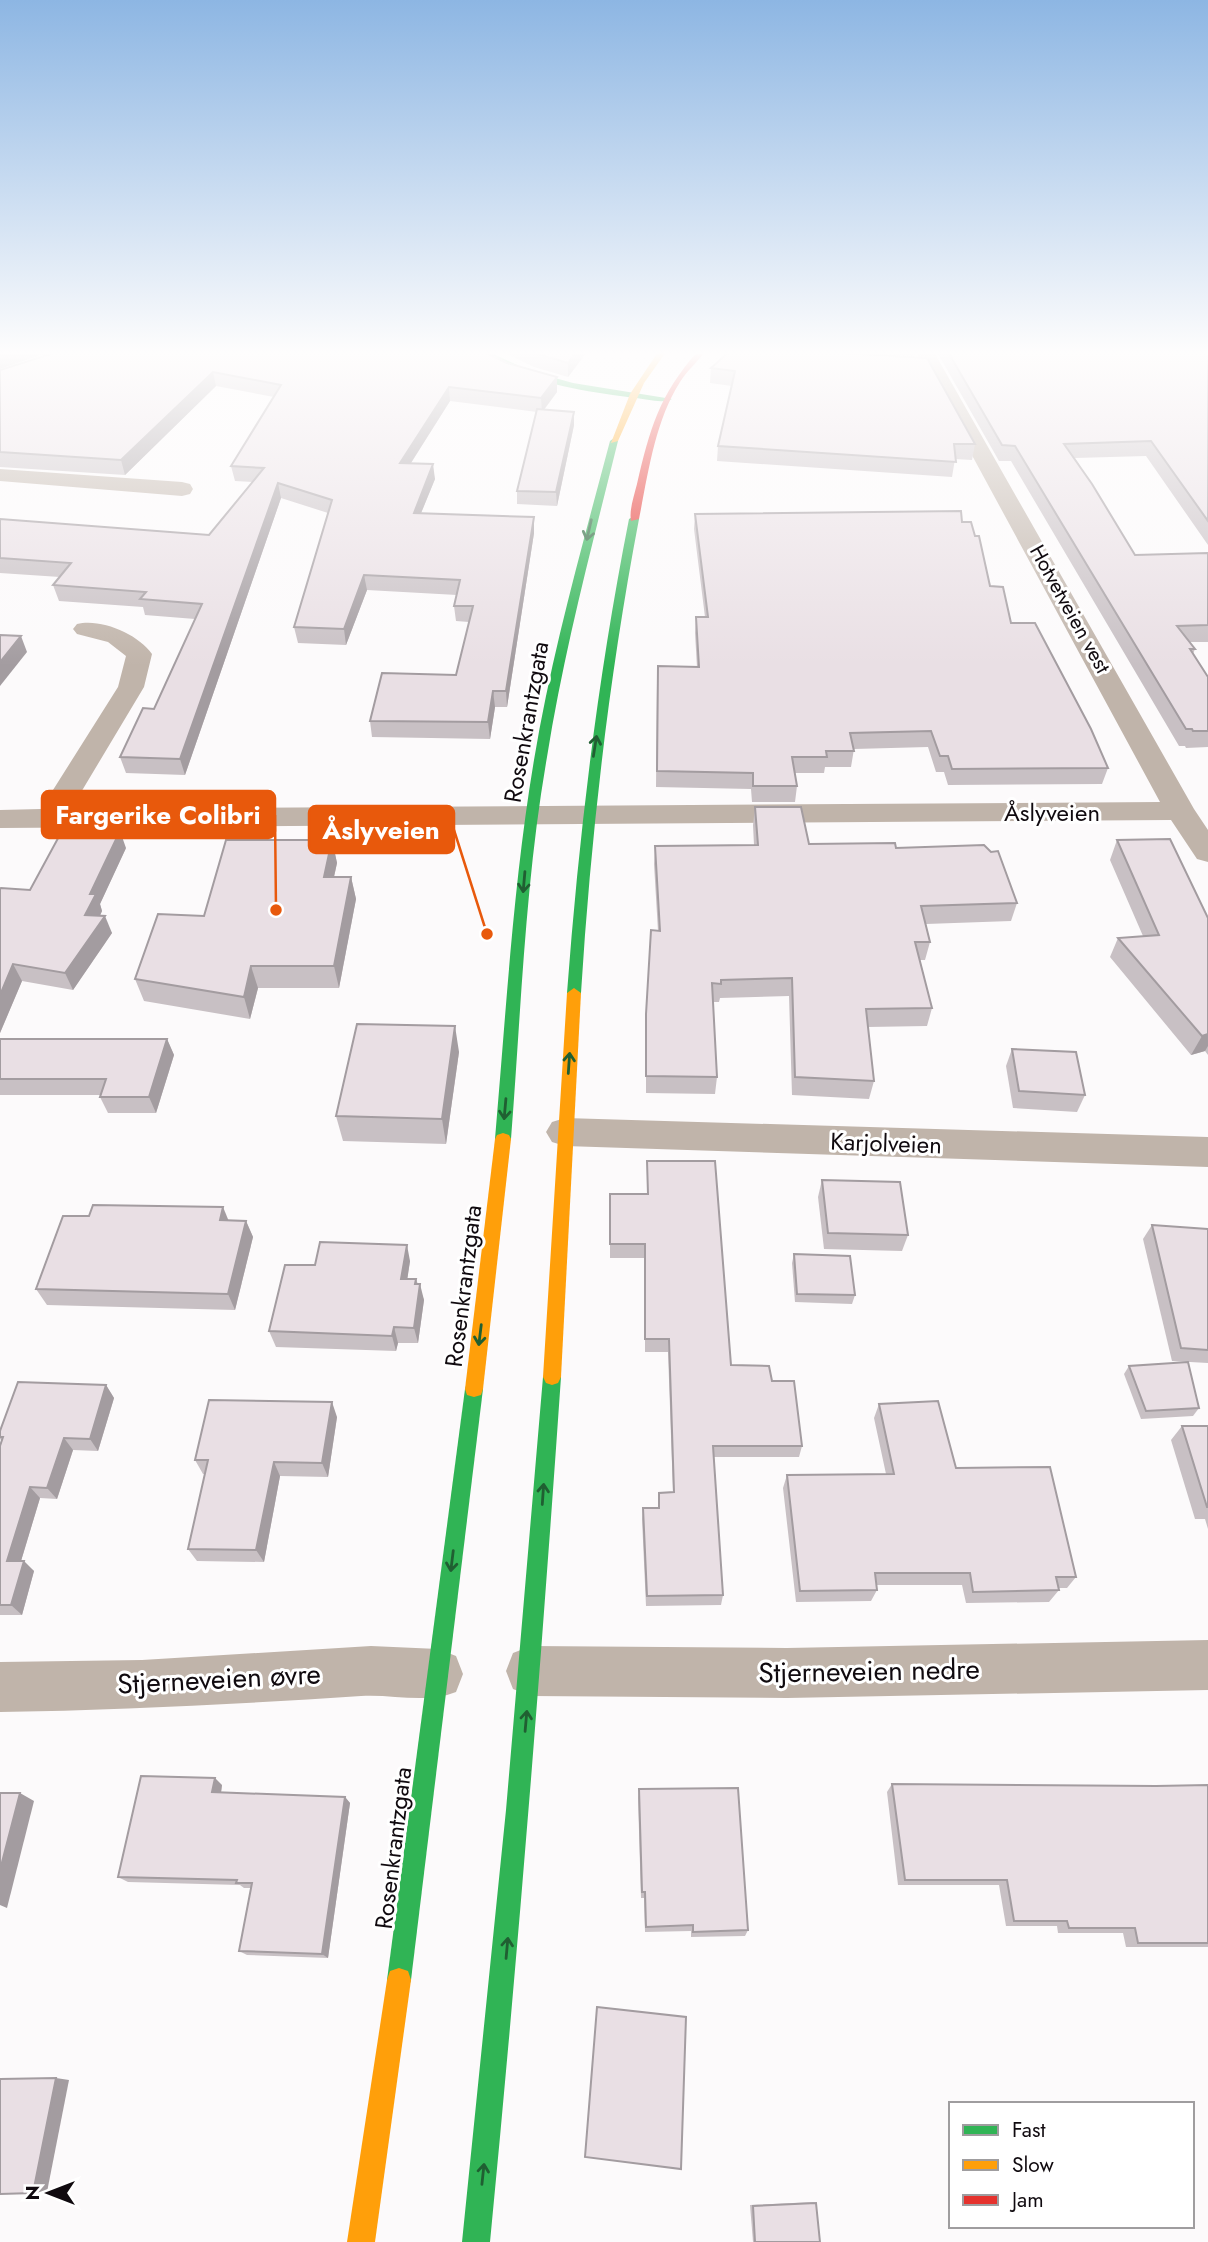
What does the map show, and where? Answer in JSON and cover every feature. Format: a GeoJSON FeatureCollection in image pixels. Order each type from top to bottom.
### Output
{"type":"FeatureCollection","features":[{"type":"Feature","properties":{"kind":"main road","name":"Rosenkrantzgata"},"geometry":{"type":"LineString","coordinates":[[361,2242],[438,1674],[496,1214],[532,814],[562,643],[609,457]]}},
{"type":"Feature","properties":{"kind":"main road"},"geometry":{"type":"LineString","coordinates":[[475,2242],[504,1980],[531,1671],[559,1283],[565,1132],[587,814],[613,622],[634,514],[649,457]]}},
{"type":"Feature","properties":{"kind":"street","name":"Hotvetveien vest"},"geometry":{"type":"LineString","coordinates":[[982,457],[1030,535],[1180,811],[1208,852]]}},
{"type":"Feature","properties":{"kind":"street"},"geometry":{"type":"LineString","coordinates":[[0,475],[181,489]]}},
{"type":"Feature","properties":{"kind":"street"},"geometry":{"type":"LineString","coordinates":[[50,819],[131,687],[139,654],[117,637],[86,629]]}},
{"type":"Feature","properties":{"kind":"street","name":"Åslyveien"},"geometry":{"type":"LineString","coordinates":[[4,826],[50,819],[1180,811]]}},
{"type":"Feature","properties":{"kind":"street","name":"Karjolveien"},"geometry":{"type":"LineString","coordinates":[[565,1132],[1208,1152]]}},
{"type":"Feature","properties":{"kind":"street","name":"Stjerneveien nedre"},"geometry":{"type":"LineString","coordinates":[[531,1671],[787,1673],[1208,1665]]}},
{"type":"Feature","properties":{"kind":"street","name":"Stjerneveien øvre"},"geometry":{"type":"LineString","coordinates":[[0,1686],[142,1685],[371,1671],[438,1674]]}},
{"type":"Feature","properties":{"kind":"building"},"geometry":{"type":"Polygon","coordinates":[[[70,457],[125,457],[121,460],[70,457]]]}},
{"type":"Feature","properties":{"kind":"building"},"geometry":{"type":"Polygon","coordinates":[[[237,457],[404,457],[400,463],[433,464],[414,513],[534,517],[506,691],[493,691],[488,722],[370,721],[382,673],[456,675],[473,606],[454,606],[460,580],[364,575],[344,629],[294,627],[332,500],[278,483],[180,759],[120,757],[143,708],[154,709],[202,604],[140,599],[146,592],[53,585],[71,563],[0,558],[0,519],[209,535],[264,468],[231,466],[237,457]]]}},
{"type":"Feature","properties":{"kind":"building"},"geometry":{"type":"Polygon","coordinates":[[[525,457],[564,457],[556,492],[517,491],[525,457]]]}},
{"type":"Feature","properties":{"kind":"building"},"geometry":{"type":"Polygon","coordinates":[[[876,457],[955,457],[956,462],[876,457]]]}},
{"type":"Feature","properties":{"kind":"building"},"geometry":{"type":"Polygon","coordinates":[[[1021,457],[1073,457],[1135,555],[1208,553],[1208,625],[1177,626],[1195,649],[1190,649],[1208,677],[1208,731],[1186,729],[1021,457]]]}},
{"type":"Feature","properties":{"kind":"building"},"geometry":{"type":"Polygon","coordinates":[[[1162,457],[1208,457],[1208,521],[1162,457]]]}},
{"type":"Feature","properties":{"kind":"building"},"geometry":{"type":"Polygon","coordinates":[[[961,511],[962,522],[971,522],[975,536],[979,536],[990,586],[1003,587],[1011,623],[1035,623],[1091,729],[1108,768],[952,769],[948,756],[940,756],[931,731],[850,733],[854,751],[826,751],[827,757],[792,757],[797,786],[753,786],[753,773],[657,771],[658,666],[699,667],[696,617],[708,617],[695,514],[961,511]]]}},
{"type":"Feature","properties":{"kind":"building"},"geometry":{"type":"Polygon","coordinates":[[[0,635],[21,636],[0,662],[0,635]]]}},
{"type":"Feature","properties":{"kind":"building"},"geometry":{"type":"Polygon","coordinates":[[[755,807],[801,807],[809,844],[895,843],[896,848],[984,845],[991,852],[998,851],[1017,903],[921,906],[930,942],[915,942],[932,1008],[866,1009],[874,1081],[795,1077],[792,978],[721,980],[721,984],[712,983],[717,1077],[646,1076],[646,1014],[651,930],[660,931],[655,846],[758,845],[755,807]]]}},
{"type":"Feature","properties":{"kind":"building"},"geometry":{"type":"Polygon","coordinates":[[[63,829],[120,831],[90,894],[96,894],[85,915],[105,916],[65,973],[13,964],[0,995],[0,889],[30,890],[63,829]]]}},
{"type":"Feature","properties":{"kind":"building"},"geometry":{"type":"Polygon","coordinates":[[[1170,839],[1208,918],[1208,1034],[1202,1036],[1118,938],[1159,935],[1117,840],[1170,839]]]}},
{"type":"Feature","properties":{"kind":"building"},"geometry":{"type":"Polygon","coordinates":[[[226,840],[332,840],[324,877],[351,877],[334,966],[251,966],[244,997],[135,979],[158,914],[204,916],[226,840]]]}},
{"type":"Feature","properties":{"kind":"building"},"geometry":{"type":"Polygon","coordinates":[[[357,1024],[455,1026],[442,1119],[336,1116],[357,1024]]]}},
{"type":"Feature","properties":{"kind":"building"},"geometry":{"type":"Polygon","coordinates":[[[0,1039],[167,1039],[149,1097],[100,1097],[106,1079],[0,1079],[0,1039]]]}},
{"type":"Feature","properties":{"kind":"building"},"geometry":{"type":"Polygon","coordinates":[[[1012,1049],[1076,1052],[1085,1095],[1019,1091],[1012,1049]]]}},
{"type":"Feature","properties":{"kind":"building"},"geometry":{"type":"Polygon","coordinates":[[[647,1161],[715,1161],[731,1365],[769,1366],[772,1381],[794,1381],[802,1446],[713,1446],[723,1595],[647,1596],[643,1508],[659,1508],[659,1493],[674,1492],[669,1339],[645,1339],[645,1244],[610,1244],[610,1194],[648,1194],[647,1161]]]}},
{"type":"Feature","properties":{"kind":"building"},"geometry":{"type":"Polygon","coordinates":[[[822,1180],[900,1182],[908,1235],[828,1233],[822,1180]]]}},
{"type":"Feature","properties":{"kind":"building"},"geometry":{"type":"Polygon","coordinates":[[[93,1205],[223,1207],[220,1220],[246,1221],[228,1294],[36,1289],[63,1216],[89,1216],[93,1205]]]}},
{"type":"Feature","properties":{"kind":"building"},"geometry":{"type":"Polygon","coordinates":[[[1152,1225],[1208,1229],[1208,1350],[1181,1348],[1152,1225]]]}},
{"type":"Feature","properties":{"kind":"building"},"geometry":{"type":"Polygon","coordinates":[[[320,1242],[407,1245],[401,1279],[416,1279],[415,1284],[420,1284],[414,1328],[394,1327],[392,1336],[269,1331],[285,1265],[315,1265],[320,1242]]]}},
{"type":"Feature","properties":{"kind":"building"},"geometry":{"type":"Polygon","coordinates":[[[794,1254],[850,1256],[855,1295],[797,1294],[794,1254]]]}},
{"type":"Feature","properties":{"kind":"building"},"geometry":{"type":"Polygon","coordinates":[[[1188,1362],[1199,1408],[1146,1411],[1129,1366],[1188,1362]]]}},
{"type":"Feature","properties":{"kind":"building"},"geometry":{"type":"Polygon","coordinates":[[[18,1382],[106,1385],[90,1439],[64,1438],[47,1488],[30,1487],[7,1561],[24,1561],[11,1605],[0,1605],[0,1446],[3,1437],[0,1437],[0,1431],[18,1382]]]}},
{"type":"Feature","properties":{"kind":"building"},"geometry":{"type":"Polygon","coordinates":[[[209,1400],[332,1402],[322,1463],[274,1462],[256,1550],[188,1549],[208,1460],[195,1460],[209,1400]]]}},
{"type":"Feature","properties":{"kind":"building"},"geometry":{"type":"Polygon","coordinates":[[[938,1401],[956,1468],[1050,1467],[1076,1577],[1056,1577],[1059,1590],[973,1592],[970,1573],[875,1573],[877,1590],[800,1591],[787,1475],[894,1474],[879,1404],[938,1401]]]}},
{"type":"Feature","properties":{"kind":"building"},"geometry":{"type":"Polygon","coordinates":[[[1182,1426],[1208,1426],[1208,1507],[1207,1507],[1182,1426]]]}},
{"type":"Feature","properties":{"kind":"building"},"geometry":{"type":"Polygon","coordinates":[[[141,1776],[215,1778],[212,1792],[345,1797],[322,1954],[239,1951],[252,1883],[236,1883],[237,1880],[118,1877],[141,1776]]]}},
{"type":"Feature","properties":{"kind":"building"},"geometry":{"type":"Polygon","coordinates":[[[892,1784],[1208,1785],[1208,1943],[1138,1943],[1135,1928],[1069,1928],[1067,1921],[1014,1921],[1007,1880],[905,1880],[892,1784]]]}},
{"type":"Feature","properties":{"kind":"building"},"geometry":{"type":"Polygon","coordinates":[[[738,1788],[748,1930],[693,1932],[693,1925],[646,1927],[645,1892],[642,1892],[639,1789],[738,1788]]]}},
{"type":"Feature","properties":{"kind":"building"},"geometry":{"type":"Polygon","coordinates":[[[0,1793],[20,1793],[0,1870],[0,1793]]]}},
{"type":"Feature","properties":{"kind":"building"},"geometry":{"type":"Polygon","coordinates":[[[597,2007],[686,2017],[681,2169],[585,2157],[597,2007]]]}},
{"type":"Feature","properties":{"kind":"building"},"geometry":{"type":"Polygon","coordinates":[[[56,2078],[33,2193],[0,2194],[0,2079],[56,2078]]]}},
{"type":"Feature","properties":{"kind":"building"},"geometry":{"type":"Polygon","coordinates":[[[816,2203],[820,2242],[755,2242],[753,2206],[816,2203]]]}},
{"type":"Feature","properties":{"kind":"traffic: fast"},"geometry":{"type":"LineString","coordinates":[[503,1139],[526,868],[540,760],[562,643],[610,457]]}},
{"type":"Feature","properties":{"kind":"traffic: fast"},"geometry":{"type":"LineString","coordinates":[[574,993],[596,755],[634,519]]}},
{"type":"Feature","properties":{"kind":"traffic: fast"},"geometry":{"type":"LineString","coordinates":[[476,2242],[518,1810],[552,1377]]}},
{"type":"Feature","properties":{"kind":"traffic: fast"},"geometry":{"type":"LineString","coordinates":[[399,1980],[474,1389]]}},
{"type":"Feature","properties":{"kind":"traffic: slow"},"geometry":{"type":"LineString","coordinates":[[552,1377],[574,993]]}},
{"type":"Feature","properties":{"kind":"traffic: slow"},"geometry":{"type":"LineString","coordinates":[[474,1389],[503,1139]]}},
{"type":"Feature","properties":{"kind":"traffic: slow"},"geometry":{"type":"LineString","coordinates":[[361,2242],[399,1980]]}},
{"type":"Feature","properties":{"kind":"traffic: jam"},"geometry":{"type":"LineString","coordinates":[[634,519],[648,457]]}},
{"type":"Feature","properties":{"kind":"place","name":"Fargerike Colibri"},"geometry":{"type":"Point","coordinates":[276,910]}},
{"type":"Feature","properties":{"kind":"place","name":"Åslyveien"},"geometry":{"type":"Point","coordinates":[487,934]}}]}
